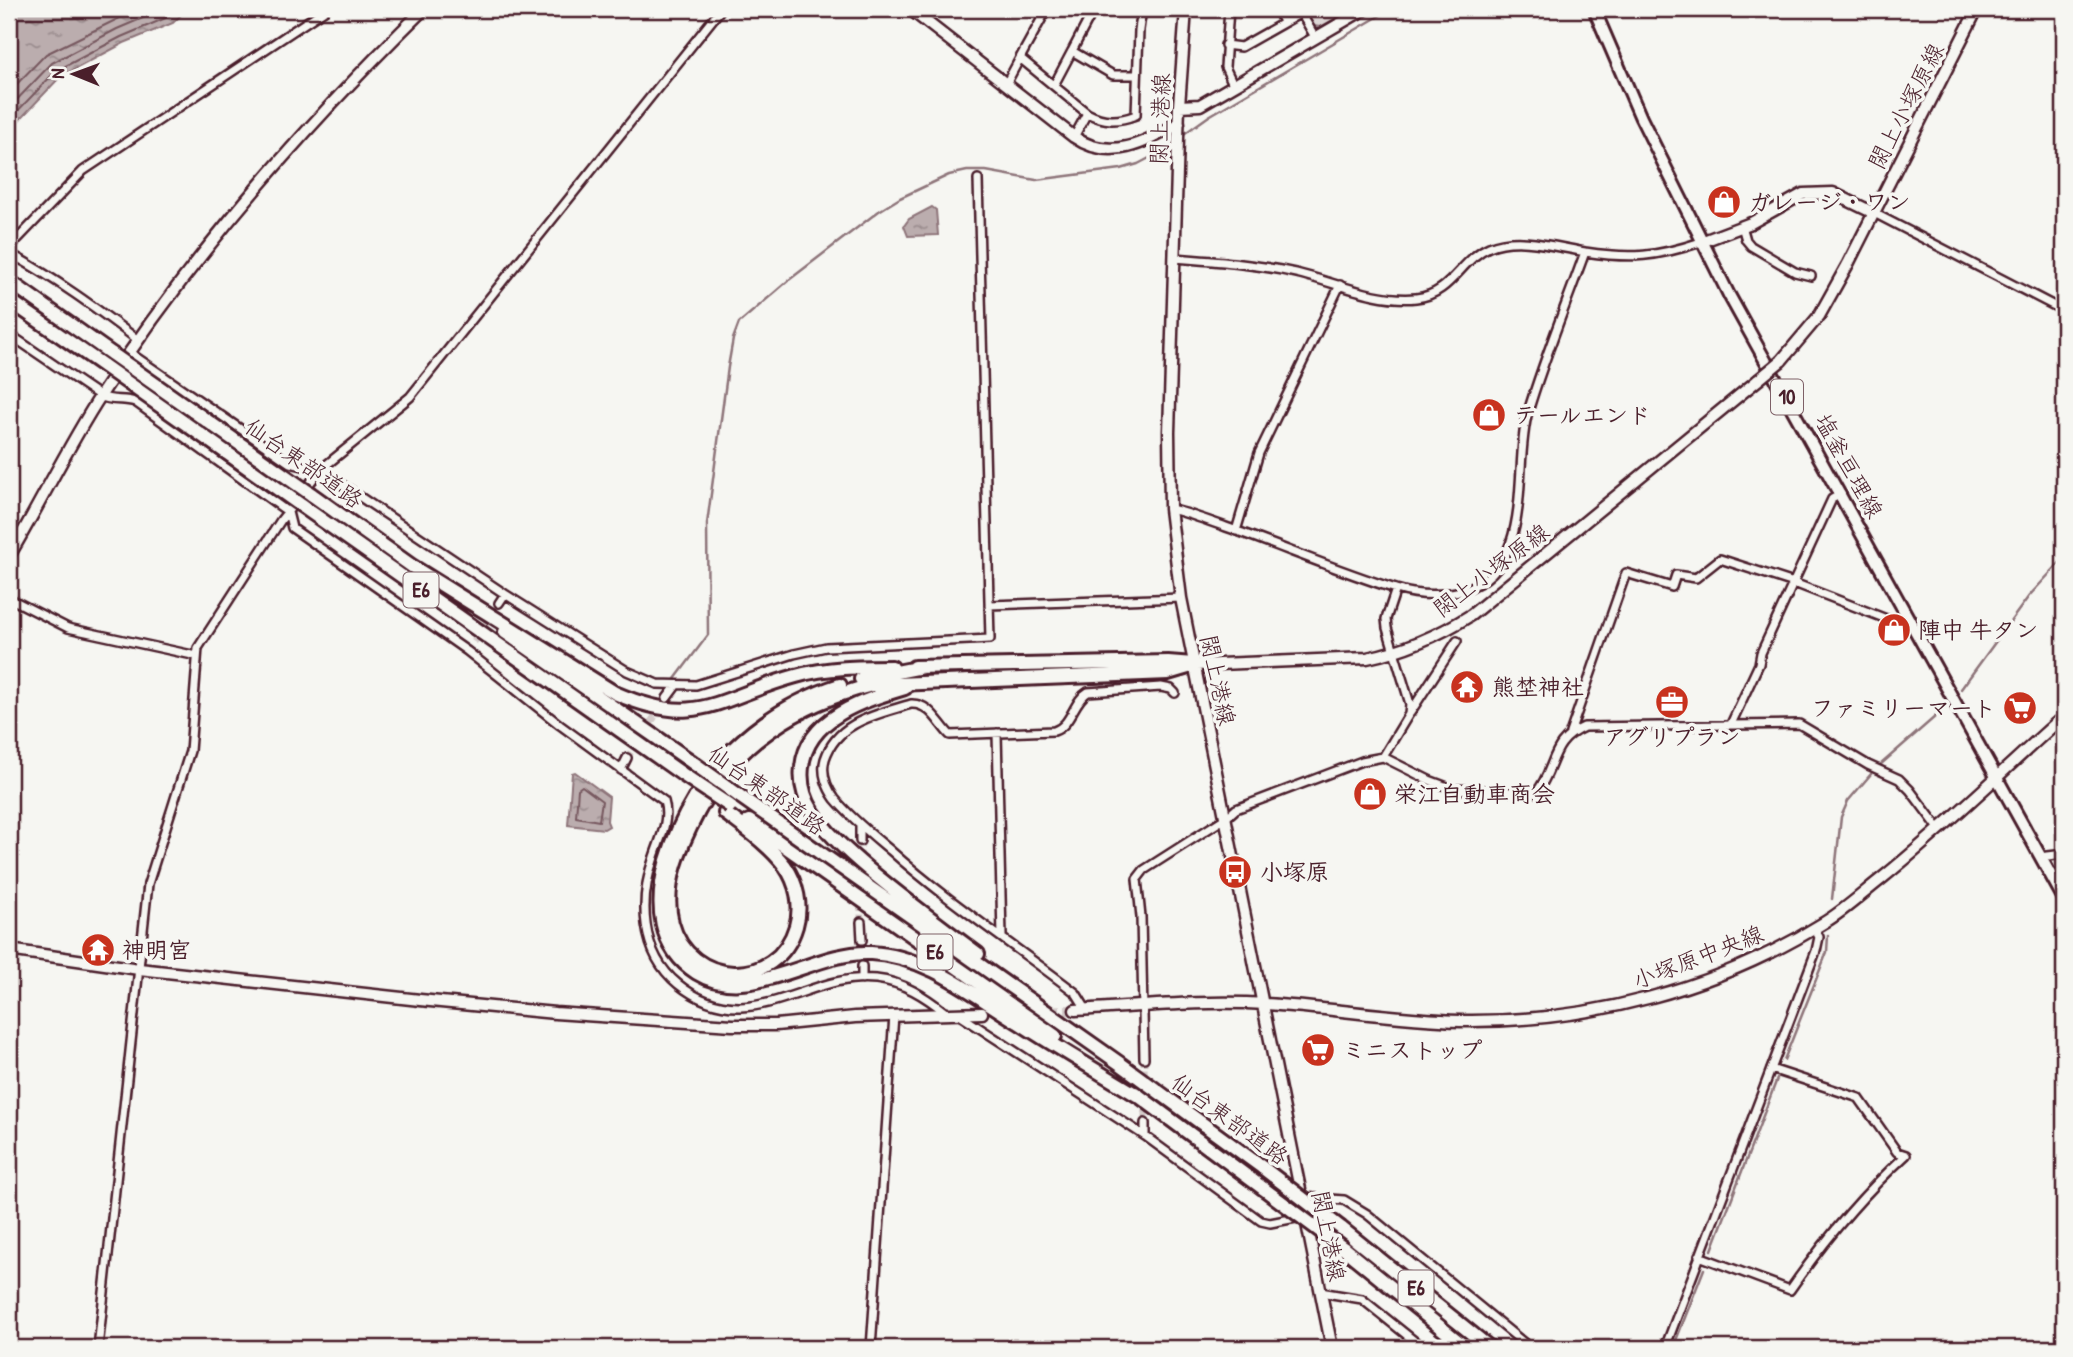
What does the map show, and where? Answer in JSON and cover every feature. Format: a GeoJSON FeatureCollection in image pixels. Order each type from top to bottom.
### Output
{"type":"FeatureCollection","features":[{"type":"Feature","properties":{"kind":"highway","name":"仙台東部道路"},"geometry":{"type":"LineString","coordinates":[[9,281],[1122,1065],[1263,1168],[1490,1348]]}},
{"type":"Feature","properties":{"kind":"highway","name":"仙台東部道路"},"geometry":{"type":"LineString","coordinates":[[9,300],[539,674],[680,777],[1140,1097],[1343,1248],[1466,1348]]}},
{"type":"Feature","properties":{"kind":"highway"},"geometry":{"type":"LineString","coordinates":[[410,565],[615,692],[642,704],[665,710],[708,708],[796,676],[844,668],[1168,662],[1195,665]]}},
{"type":"Feature","properties":{"kind":"highway"},"geometry":{"type":"LineString","coordinates":[[727,810],[778,858],[790,876],[798,898],[797,923],[787,946],[771,962],[742,973],[720,972],[699,962],[681,945],[671,921],[670,895],[675,864],[687,831],[701,805],[735,760],[764,734],[795,713],[846,691],[884,683],[1168,673],[1195,665]]}},
{"type":"Feature","properties":{"kind":"highway"},"geometry":{"type":"LineString","coordinates":[[922,667],[850,682],[811,695],[762,724],[730,752],[694,800],[675,837],[667,860],[660,903],[667,939],[680,959],[698,974],[720,982],[756,981],[827,958],[856,953],[887,954],[906,959],[943,975],[1140,1097]]}},
{"type":"Feature","properties":{"kind":"highway"},"geometry":{"type":"LineString","coordinates":[[923,683],[856,705],[821,728],[806,749],[801,774],[802,786],[811,810],[834,838],[881,880],[1122,1065]]}},
{"type":"Feature","properties":{"kind":"main road","name":"塩釜亘理線"},"geometry":{"type":"LineString","coordinates":[[1594,9],[1641,118],[1701,242],[2064,899]]}},
{"type":"Feature","properties":{"kind":"street"},"geometry":{"type":"LineString","coordinates":[[138,340],[9,250],[83,172],[326,9]]}},
{"type":"Feature","properties":{"kind":"street"},"geometry":{"type":"LineString","coordinates":[[408,9],[416,17]]}},
{"type":"Feature","properties":{"kind":"street"},"geometry":{"type":"LineString","coordinates":[[9,556],[100,396],[213,239],[320,114],[424,9]]}},
{"type":"Feature","properties":{"kind":"street"},"geometry":{"type":"LineString","coordinates":[[99,1348],[148,884],[186,770],[190,751],[198,648],[288,512],[320,470],[410,397],[721,9]]}},
{"type":"Feature","properties":{"kind":"street"},"geometry":{"type":"LineString","coordinates":[[910,9],[1074,137],[1092,147],[1128,148],[1178,132]]}},
{"type":"Feature","properties":{"kind":"street"},"geometry":{"type":"LineString","coordinates":[[1006,84],[1047,9]]}},
{"type":"Feature","properties":{"kind":"street"},"geometry":{"type":"LineString","coordinates":[[1054,85],[1094,9]]}},
{"type":"Feature","properties":{"kind":"street"},"geometry":{"type":"LineString","coordinates":[[1020,58],[1087,113],[1110,121],[1136,115],[1142,9]]}},
{"type":"Feature","properties":{"kind":"street","name":"閖上港線"},"geometry":{"type":"LineString","coordinates":[[1186,9],[1179,106],[1168,432],[1170,509],[1181,598],[1332,1348]]}},
{"type":"Feature","properties":{"kind":"street"},"geometry":{"type":"LineString","coordinates":[[1229,9],[1225,67],[1233,84]]}},
{"type":"Feature","properties":{"kind":"street"},"geometry":{"type":"LineString","coordinates":[[1277,9],[1283,22]]}},
{"type":"Feature","properties":{"kind":"street"},"geometry":{"type":"LineString","coordinates":[[1179,106],[1197,106],[1364,9]]}},
{"type":"Feature","properties":{"kind":"street","name":"閖上小塚原線"},"geometry":{"type":"LineString","coordinates":[[1195,665],[1339,661],[1394,652],[1433,637],[1471,615],[1781,361],[1819,316],[1977,9]]}},
{"type":"Feature","properties":{"kind":"street"},"geometry":{"type":"LineString","coordinates":[[1225,45],[1241,47],[1300,13],[1315,37]]}},
{"type":"Feature","properties":{"kind":"street"},"geometry":{"type":"LineString","coordinates":[[1072,51],[1113,75],[1137,75]]}},
{"type":"Feature","properties":{"kind":"street"},"geometry":{"type":"LineString","coordinates":[[1074,137],[1087,113]]}},
{"type":"Feature","properties":{"kind":"street"},"geometry":{"type":"LineString","coordinates":[[130,353],[290,463],[320,470],[505,594],[627,671],[657,684],[696,685],[794,654],[826,647],[990,639],[978,178]]}},
{"type":"Feature","properties":{"kind":"street"},"geometry":{"type":"LineString","coordinates":[[1174,258],[1253,265],[1389,297],[1419,298],[1445,286],[1481,251],[1497,244],[1521,243],[1616,256],[1660,254],[1742,226],[1770,213],[1789,200],[1817,192],[1833,193],[2064,311]]}},
{"type":"Feature","properties":{"kind":"street"},"geometry":{"type":"LineString","coordinates":[[1742,226],[1751,246],[1796,272],[1811,276]]}},
{"type":"Feature","properties":{"kind":"street"},"geometry":{"type":"LineString","coordinates":[[1170,509],[1395,589],[1432,596],[1468,588],[1482,581],[1497,568],[1509,548],[1515,529],[1527,415],[1585,252]]}},
{"type":"Feature","properties":{"kind":"street"},"geometry":{"type":"LineString","coordinates":[[1236,531],[1259,453],[1340,285]]}},
{"type":"Feature","properties":{"kind":"street"},"geometry":{"type":"LineString","coordinates":[[9,334],[100,396],[135,402],[288,512],[292,528],[467,651],[664,801],[665,828],[648,877],[645,923],[647,936],[659,961],[678,984],[707,1000],[726,1006],[758,1006],[826,985],[862,979],[876,979],[912,990],[1145,1136],[1261,1221],[1270,1223],[1305,1216]]}},
{"type":"Feature","properties":{"kind":"street"},"geometry":{"type":"LineString","coordinates":[[1731,724],[1832,499],[1841,494]]}},
{"type":"Feature","properties":{"kind":"street"},"geometry":{"type":"LineString","coordinates":[[1144,1058],[1141,917],[1137,879],[1144,870],[1236,809],[1362,761],[1384,757],[1452,789],[1536,793],[1544,784],[1560,744],[1570,733],[1626,573],[1672,587],[1676,575],[1696,578],[1720,559],[1794,583],[1902,625],[1909,620]]}},
{"type":"Feature","properties":{"kind":"street"},"geometry":{"type":"LineString","coordinates":[[1395,589],[1386,619],[1410,704],[1409,714]]}},
{"type":"Feature","properties":{"kind":"street"},"geometry":{"type":"LineString","coordinates":[[499,603],[505,594]]}},
{"type":"Feature","properties":{"kind":"street"},"geometry":{"type":"LineString","coordinates":[[9,598],[68,628],[197,656]]}},
{"type":"Feature","properties":{"kind":"street"},"geometry":{"type":"LineString","coordinates":[[989,605],[1181,598]]}},
{"type":"Feature","properties":{"kind":"street"},"geometry":{"type":"LineString","coordinates":[[1384,757],[1457,641]]}},
{"type":"Feature","properties":{"kind":"street"},"geometry":{"type":"LineString","coordinates":[[467,651],[474,642]]}},
{"type":"Feature","properties":{"kind":"street"},"geometry":{"type":"LineString","coordinates":[[667,698],[676,686]]}},
{"type":"Feature","properties":{"kind":"street"},"geometry":{"type":"LineString","coordinates":[[1080,1009],[1076,993],[949,899],[860,825],[835,798],[826,783],[825,759],[839,735],[859,721],[919,704],[927,708],[950,735],[1054,731],[1062,729],[1082,696],[1096,690],[1161,687],[1171,689],[1175,694]]}},
{"type":"Feature","properties":{"kind":"street","name":"小塚原中央線"},"geometry":{"type":"LineString","coordinates":[[1080,1009],[1264,1004],[1460,1021],[1515,1020],[1630,1003],[1688,986],[1748,963],[1814,928],[1844,908],[1940,830],[2064,716]]}},
{"type":"Feature","properties":{"kind":"street"},"geometry":{"type":"LineString","coordinates":[[1570,733],[1584,727],[1799,724],[1868,765],[1899,779],[1940,830]]}},
{"type":"Feature","properties":{"kind":"street"},"geometry":{"type":"LineString","coordinates":[[997,733],[1002,936]]}},
{"type":"Feature","properties":{"kind":"street"},"geometry":{"type":"LineString","coordinates":[[621,770],[627,758]]}},
{"type":"Feature","properties":{"kind":"street"},"geometry":{"type":"LineString","coordinates":[[860,825],[860,841]]}},
{"type":"Feature","properties":{"kind":"street"},"geometry":{"type":"LineString","coordinates":[[2040,857],[2064,854]]}},
{"type":"Feature","properties":{"kind":"street"},"geometry":{"type":"LineString","coordinates":[[861,922],[862,940]]}},
{"type":"Feature","properties":{"kind":"street"},"geometry":{"type":"LineString","coordinates":[[1665,1348],[1816,951],[1819,937],[1814,928]]}},
{"type":"Feature","properties":{"kind":"street"},"geometry":{"type":"LineString","coordinates":[[9,950],[139,969],[461,1004],[732,1025],[776,1025],[894,1015],[982,1013]]}},
{"type":"Feature","properties":{"kind":"street"},"geometry":{"type":"LineString","coordinates":[[862,965],[862,979]]}},
{"type":"Feature","properties":{"kind":"street"},"geometry":{"type":"LineString","coordinates":[[871,1348],[894,1015]]}},
{"type":"Feature","properties":{"kind":"street"},"geometry":{"type":"LineString","coordinates":[[1699,1256],[1790,1290],[1833,1232],[1884,1175],[1906,1155],[1897,1152],[1859,1098],[1771,1069]]}},
{"type":"Feature","properties":{"kind":"street"},"geometry":{"type":"LineString","coordinates":[[1145,1123],[1145,1136]]}},
{"type":"Feature","properties":{"kind":"street"},"geometry":{"type":"LineString","coordinates":[[1301,1196],[1345,1200],[1367,1214],[1530,1348]]}},
{"type":"Feature","properties":{"kind":"street"},"geometry":{"type":"LineString","coordinates":[[1320,1292],[1362,1299],[1423,1348]]}},
{"type":"Feature","properties":{"kind":"shaded area"},"geometry":{"type":"Polygon","coordinates":[[[1303,9],[1352,9],[1320,27],[1314,26],[1303,9]]]}},
{"type":"Feature","properties":{"kind":"water"},"geometry":{"type":"Polygon","coordinates":[[[9,9],[187,9],[173,23],[124,43],[60,77],[9,131],[9,9]]]}},
{"type":"Feature","properties":{"kind":"water"},"geometry":{"type":"Polygon","coordinates":[[[932,207],[936,210],[938,235],[908,236],[904,226],[909,219],[932,207]]]}},
{"type":"Feature","properties":{"kind":"water"},"geometry":{"type":"Polygon","coordinates":[[[575,772],[609,797],[609,826],[604,829],[568,825],[572,773],[575,772]]]}},
{"type":"Feature","properties":{"kind":"waterway"},"geometry":{"type":"LineString","coordinates":[[1181,136],[1209,116],[1391,9]]}},
{"type":"Feature","properties":{"kind":"waterway"},"geometry":{"type":"LineString","coordinates":[[675,679],[708,635],[707,524],[728,367],[739,323],[789,280],[879,211],[949,175],[986,171],[1036,180],[1121,169],[1138,164],[1176,140]]}},
{"type":"Feature","properties":{"kind":"waterway"},"geometry":{"type":"LineString","coordinates":[[1961,689],[2029,596],[2064,558]]}},
{"type":"Feature","properties":{"kind":"waterway"},"geometry":{"type":"LineString","coordinates":[[1880,765],[1944,709]]}},
{"type":"Feature","properties":{"kind":"waterway"},"geometry":{"type":"LineString","coordinates":[[1832,899],[1841,817],[1848,801],[1871,774]]}},
{"type":"Feature","properties":{"kind":"waterway"},"geometry":{"type":"LineString","coordinates":[[1784,1060],[1827,952],[1828,935]]}},
{"type":"Feature","properties":{"kind":"waterway"},"geometry":{"type":"LineString","coordinates":[[1712,1250],[1777,1079]]}},
{"type":"Feature","properties":{"kind":"waterway"},"geometry":{"type":"LineString","coordinates":[[1673,1348],[1704,1269]]}},
{"type":"Feature","properties":{"kind":"tunnel"},"geometry":{"type":"LineString","coordinates":[[474,642],[499,603]]}},
{"type":"Feature","properties":{"kind":"tunnel"},"geometry":{"type":"LineString","coordinates":[[645,731],[662,706]]}},
{"type":"Feature","properties":{"kind":"tunnel"},"geometry":{"type":"LineString","coordinates":[[627,758],[638,741]]}},
{"type":"Feature","properties":{"kind":"tunnel"},"geometry":{"type":"LineString","coordinates":[[860,841],[861,922]]}},
{"type":"Feature","properties":{"kind":"tunnel"},"geometry":{"type":"LineString","coordinates":[[1020,1011],[1075,1010]]}},
{"type":"Feature","properties":{"kind":"tunnel"},"geometry":{"type":"LineString","coordinates":[[1144,1058],[1145,1123]]}},
{"type":"Feature","properties":{"kind":"place","name":"ガレージ・ワン"},"geometry":{"type":"Point","coordinates":[1724,202]}},
{"type":"Feature","properties":{"kind":"place","name":"テールエンド"},"geometry":{"type":"Point","coordinates":[1489,415]}},
{"type":"Feature","properties":{"kind":"place","name":"陣中 牛タン"},"geometry":{"type":"Point","coordinates":[1894,630]}},
{"type":"Feature","properties":{"kind":"place","name":"熊埜神社"},"geometry":{"type":"Point","coordinates":[1467,687]}},
{"type":"Feature","properties":{"kind":"place","name":"アグリプラン"},"geometry":{"type":"Point","coordinates":[1672,702]}},
{"type":"Feature","properties":{"kind":"place","name":"ファミリーマート"},"geometry":{"type":"Point","coordinates":[2020,708]}},
{"type":"Feature","properties":{"kind":"place","name":"栄江自動車商会"},"geometry":{"type":"Point","coordinates":[1370,794]}},
{"type":"Feature","properties":{"kind":"place","name":"小塚原"},"geometry":{"type":"Point","coordinates":[1235,872]}},
{"type":"Feature","properties":{"kind":"place","name":"神明宮"},"geometry":{"type":"Point","coordinates":[98,950]}},
{"type":"Feature","properties":{"kind":"place","name":"ミニストップ"},"geometry":{"type":"Point","coordinates":[1318,1050]}}]}
